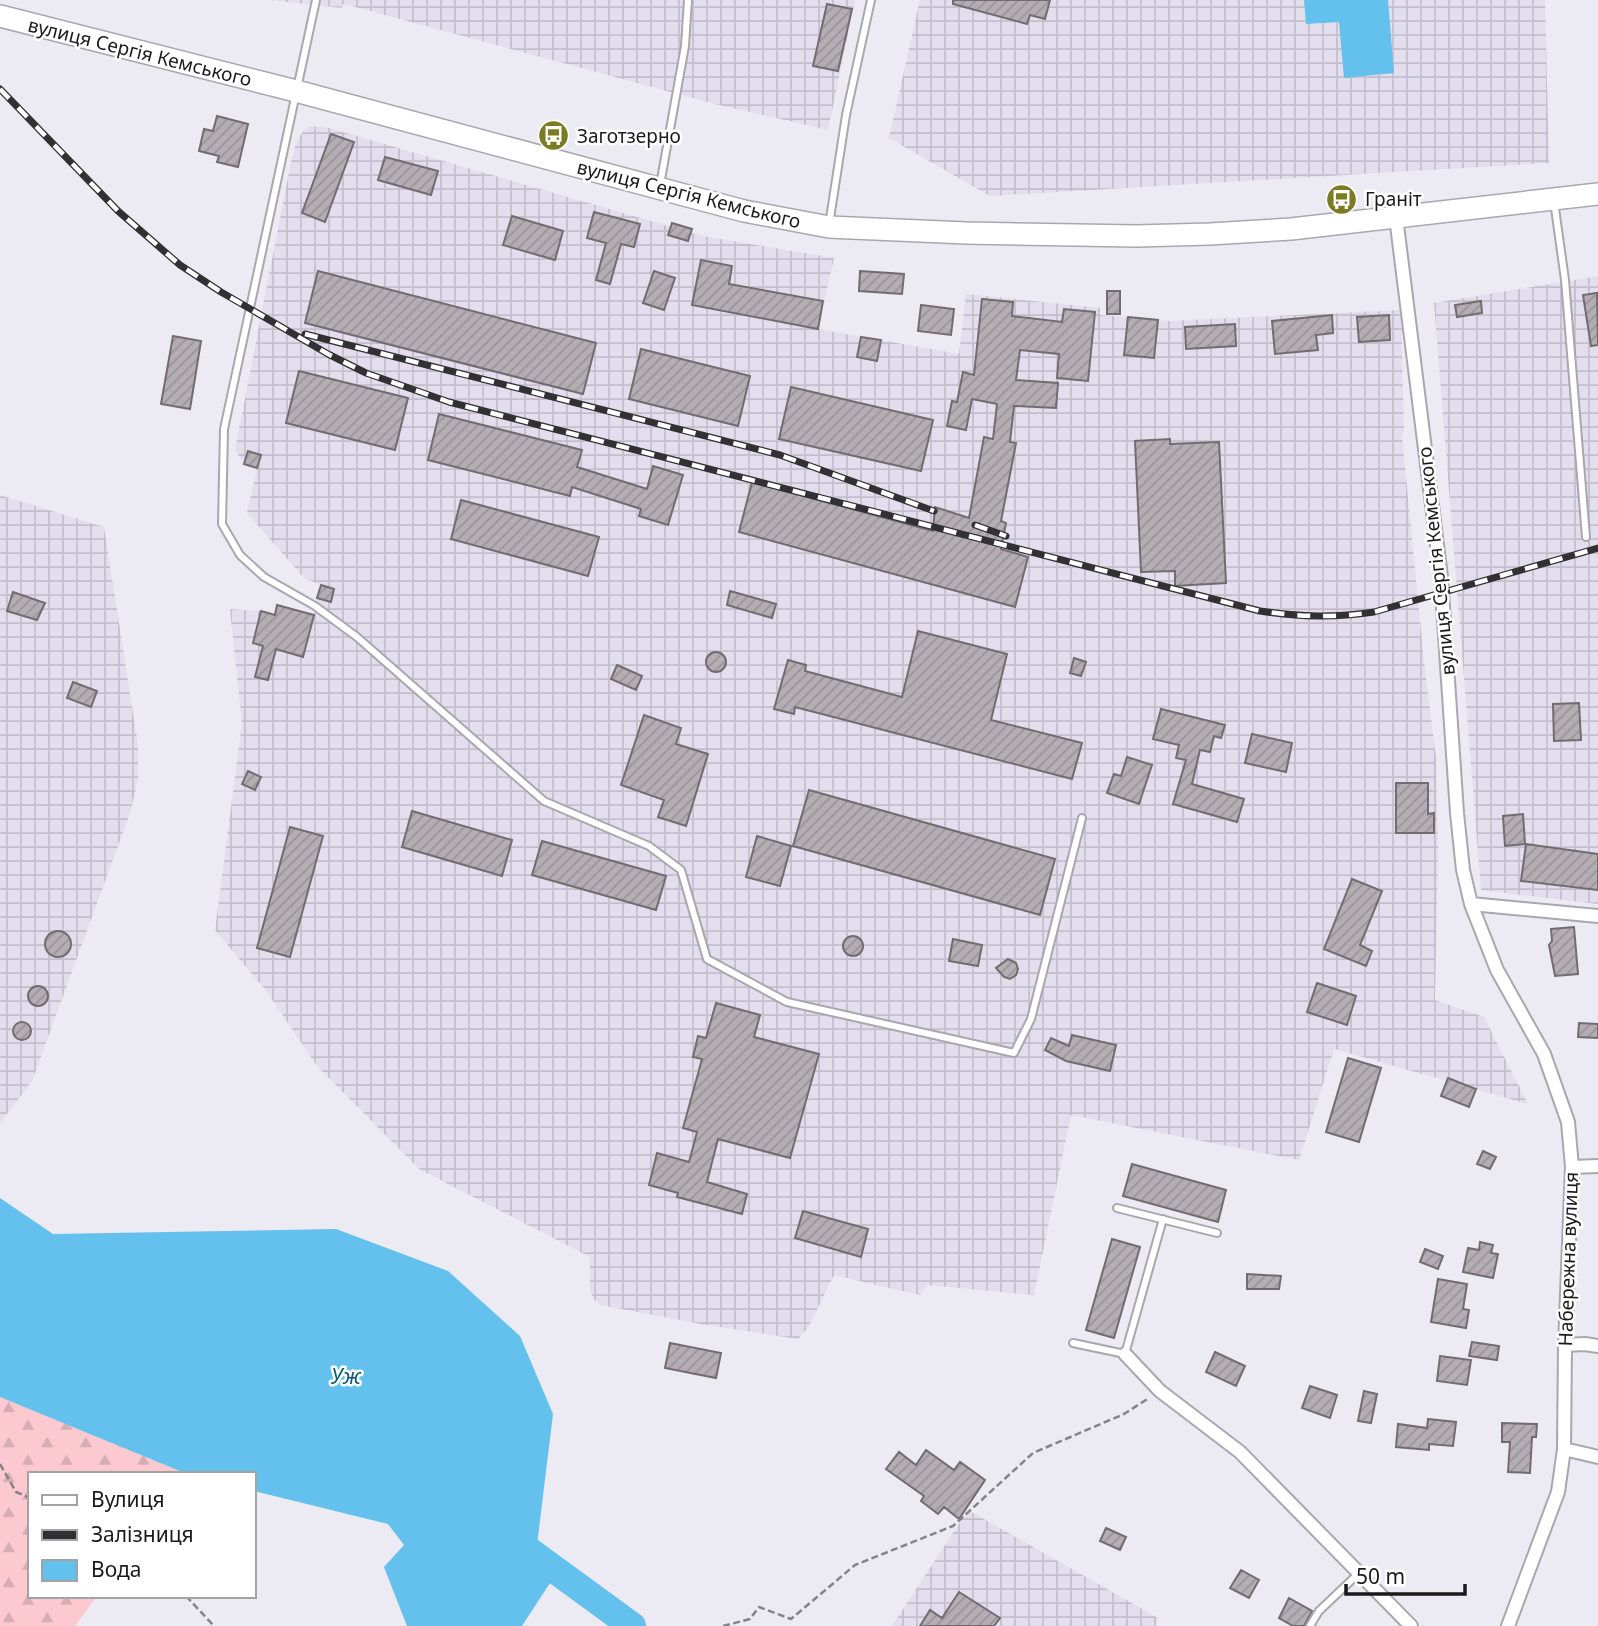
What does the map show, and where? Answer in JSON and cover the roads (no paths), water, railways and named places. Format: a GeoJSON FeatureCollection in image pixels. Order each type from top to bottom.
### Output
{"type":"FeatureCollection","features":[{"type":"Feature","properties":{"kind":"highway","name":"вулиця Сергія Кемського"},"geometry":{"type":"LineString","coordinates":[[0,16],[296,91],[744,211],[829,226],[966,233],[1136,236],[1291,229],[1598,194]]}},
{"type":"Feature","properties":{"kind":"street","name":"вулиця Сергія Кемського"},"geometry":{"type":"LineString","coordinates":[[1396,217],[1441,577],[1457,813],[1463,870],[1471,904]]}},
{"type":"Feature","properties":{"kind":"street"},"geometry":{"type":"LineString","coordinates":[[1471,904],[1598,916]]}},
{"type":"Feature","properties":{"kind":"street","name":"Набережна вулиця"},"geometry":{"type":"LineString","coordinates":[[1471,904],[1497,970],[1544,1054],[1568,1122],[1572,1167],[1564,1449],[1558,1492],[1508,1626]]}},
{"type":"Feature","properties":{"kind":"street"},"geometry":{"type":"LineString","coordinates":[[1572,1167],[1598,1166]]}},
{"type":"Feature","properties":{"kind":"street"},"geometry":{"type":"LineString","coordinates":[[1565,1345],[1598,1346]]}},
{"type":"Feature","properties":{"kind":"street"},"geometry":{"type":"LineString","coordinates":[[1125,1354],[1160,1391],[1240,1452],[1411,1626]]}},
{"type":"Feature","properties":{"kind":"street"},"geometry":{"type":"LineString","coordinates":[[1564,1449],[1598,1457]]}},
{"type":"Feature","properties":{"kind":"lane"},"geometry":{"type":"LineString","coordinates":[[316,0],[224,429],[222,524],[240,555],[264,577],[316,606],[357,637],[544,802],[649,846],[681,870],[707,959],[787,1002],[1014,1053],[1031,1020],[1082,818]]}},
{"type":"Feature","properties":{"kind":"lane"},"geometry":{"type":"LineString","coordinates":[[660,188],[685,46],[688,0]]}},
{"type":"Feature","properties":{"kind":"lane"},"geometry":{"type":"LineString","coordinates":[[829,226],[846,114],[871,0]]}},
{"type":"Feature","properties":{"kind":"lane"},"geometry":{"type":"LineString","coordinates":[[1553,199],[1566,280],[1586,537]]}},
{"type":"Feature","properties":{"kind":"lane"},"geometry":{"type":"LineString","coordinates":[[1117,1208],[1216,1233]]}},
{"type":"Feature","properties":{"kind":"lane"},"geometry":{"type":"LineString","coordinates":[[1073,1343],[1125,1354],[1163,1219]]}},
{"type":"Feature","properties":{"kind":"lane"},"geometry":{"type":"LineString","coordinates":[[1310,1626],[1319,1611],[1358,1574]]}},
{"type":"Feature","properties":{"kind":"water"},"geometry":{"type":"Polygon","coordinates":[[[1304,0],[1388,0],[1394,73],[1344,78],[1339,22],[1306,24],[1304,0]]]}},
{"type":"Feature","properties":{"kind":"water","name":"Уж"},"geometry":{"type":"Polygon","coordinates":[[[0,1198],[53,1234],[336,1229],[448,1271],[520,1336],[553,1414],[537,1545],[563,1563],[522,1626],[407,1626],[384,1567],[404,1545],[388,1524],[256,1491],[256,1472],[182,1472],[0,1397],[0,1198]]]}},
{"type":"Feature","properties":{"kind":"waterway","name":"Уж"},"geometry":{"type":"LineString","coordinates":[[528,1550],[632,1626]]}},
{"type":"Feature","properties":{"kind":"railway"},"geometry":{"type":"LineString","coordinates":[[0,89],[118,211],[180,265],[328,354],[366,373],[449,402],[1275,613],[1331,616],[1374,612],[1598,548]]}},
{"type":"Feature","properties":{"kind":"railway"},"geometry":{"type":"LineString","coordinates":[[305,334],[780,455],[934,511]]}},
{"type":"Feature","properties":{"kind":"railway"},"geometry":{"type":"LineString","coordinates":[[975,525],[1006,536]]}},
{"type":"Feature","properties":{"kind":"place","name":"Заготзерно"},"geometry":{"type":"Point","coordinates":[554,136]}},
{"type":"Feature","properties":{"kind":"place","name":"Граніт"},"geometry":{"type":"Point","coordinates":[1342,199]}}]}
